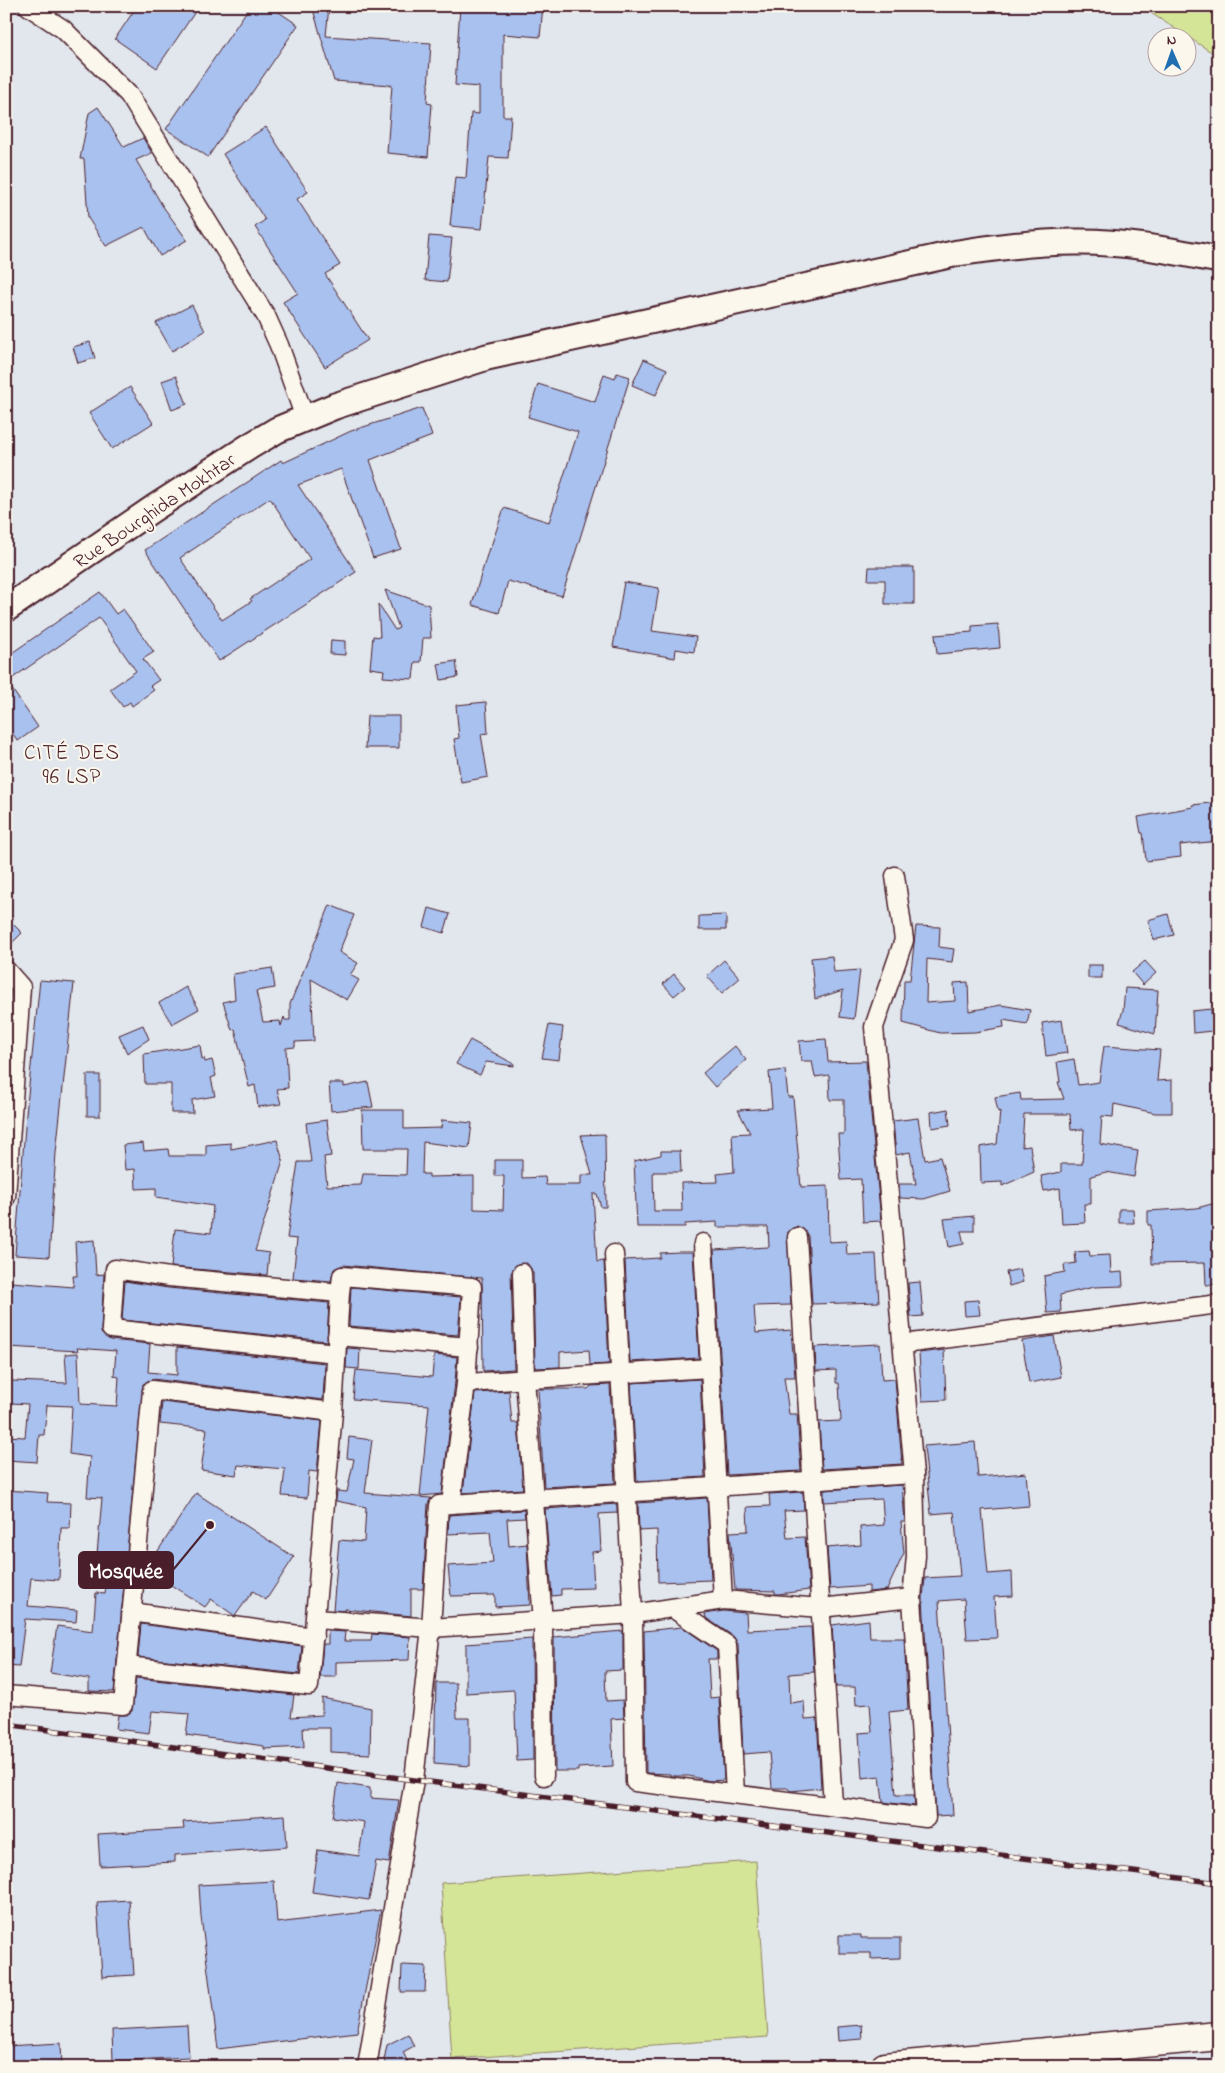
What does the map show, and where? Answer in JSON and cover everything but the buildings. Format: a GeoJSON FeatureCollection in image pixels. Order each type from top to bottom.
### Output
{"type":"FeatureCollection","features":[{"type":"Feature","properties":{"kind":"main road","name":"Rue Bourghida Mokhtar"},"geometry":{"type":"LineString","coordinates":[[6,609],[202,476],[277,430],[371,394],[487,357],[958,253],[1019,244],[1077,242],[1116,244],[1219,260]]}},
{"type":"Feature","properties":{"kind":"main road"},"geometry":{"type":"LineString","coordinates":[[885,2067],[1219,2036]]}},
{"type":"Feature","properties":{"kind":"main road"},"geometry":{"type":"LineString","coordinates":[[1034,2067],[1182,2039]]}},
{"type":"Feature","properties":{"kind":"main road"},"geometry":{"type":"LineString","coordinates":[[1098,2067],[1219,2046]]}},
{"type":"Feature","properties":{"kind":"street"},"geometry":{"type":"LineString","coordinates":[[28,6],[63,29],[129,95],[266,316],[279,345],[305,418]]}},
{"type":"Feature","properties":{"kind":"street"},"geometry":{"type":"LineString","coordinates":[[614,1254],[625,1493],[633,1614],[635,1782],[926,1818],[912,1598],[916,1556],[914,1474],[874,1027],[904,940],[895,876]]}},
{"type":"Feature","properties":{"kind":"street"},"geometry":{"type":"LineString","coordinates":[[6,970],[14,991],[6,1197]]}},
{"type":"Feature","properties":{"kind":"street"},"geometry":{"type":"LineString","coordinates":[[797,1236],[833,1805]]}},
{"type":"Feature","properties":{"kind":"street"},"geometry":{"type":"LineString","coordinates":[[703,1243],[723,1600]]}},
{"type":"Feature","properties":{"kind":"street"},"geometry":{"type":"LineString","coordinates":[[340,1293],[169,1277],[115,1269],[111,1329],[337,1344],[469,1346]]}},
{"type":"Feature","properties":{"kind":"street"},"geometry":{"type":"LineString","coordinates":[[522,1273],[525,1378],[532,1498],[543,1622],[544,1776]]}},
{"type":"Feature","properties":{"kind":"street"},"geometry":{"type":"LineString","coordinates":[[127,1666],[309,1686],[333,1412],[342,1276],[472,1288],[466,1383],[451,1504]]}},
{"type":"Feature","properties":{"kind":"street"},"geometry":{"type":"LineString","coordinates":[[903,1344],[1219,1304]]}},
{"type":"Feature","properties":{"kind":"street"},"geometry":{"type":"LineString","coordinates":[[466,1383],[710,1368]]}},
{"type":"Feature","properties":{"kind":"street"},"geometry":{"type":"LineString","coordinates":[[6,1695],[123,1705],[152,1390],[333,1412]]}},
{"type":"Feature","properties":{"kind":"street"},"geometry":{"type":"LineString","coordinates":[[367,2067],[414,1780],[431,1628],[439,1505],[914,1474]]}},
{"type":"Feature","properties":{"kind":"street"},"geometry":{"type":"LineString","coordinates":[[316,1619],[431,1628],[543,1622],[633,1614],[723,1600],[821,1608],[912,1598]]}},
{"type":"Feature","properties":{"kind":"street"},"geometry":{"type":"LineString","coordinates":[[674,1609],[727,1645],[735,1794]]}},
{"type":"Feature","properties":{"kind":"street"},"geometry":{"type":"LineString","coordinates":[[131,1612],[314,1637]]}},
{"type":"Feature","properties":{"kind":"green space"},"geometry":{"type":"Polygon","coordinates":[[[1140,6],[1219,6],[1219,57],[1198,43],[1198,28],[1174,28],[1140,6]]]}},
{"type":"Feature","properties":{"kind":"green space"},"geometry":{"type":"Polygon","coordinates":[[[756,1861],[768,2037],[452,2059],[441,1883],[756,1861]]]}},
{"type":"Feature","properties":{"kind":"railway"},"geometry":{"type":"LineString","coordinates":[[6,1724],[414,1780],[1219,1883]]}},
{"type":"Feature","properties":{"kind":"place","name":"Mosquée"},"geometry":{"type":"Point","coordinates":[210,1525]}},
{"type":"Feature","properties":{"kind":"district","name":"CITÉ DES 96 LSP"},"geometry":{"type":"Point","coordinates":[72,764]}}]}
